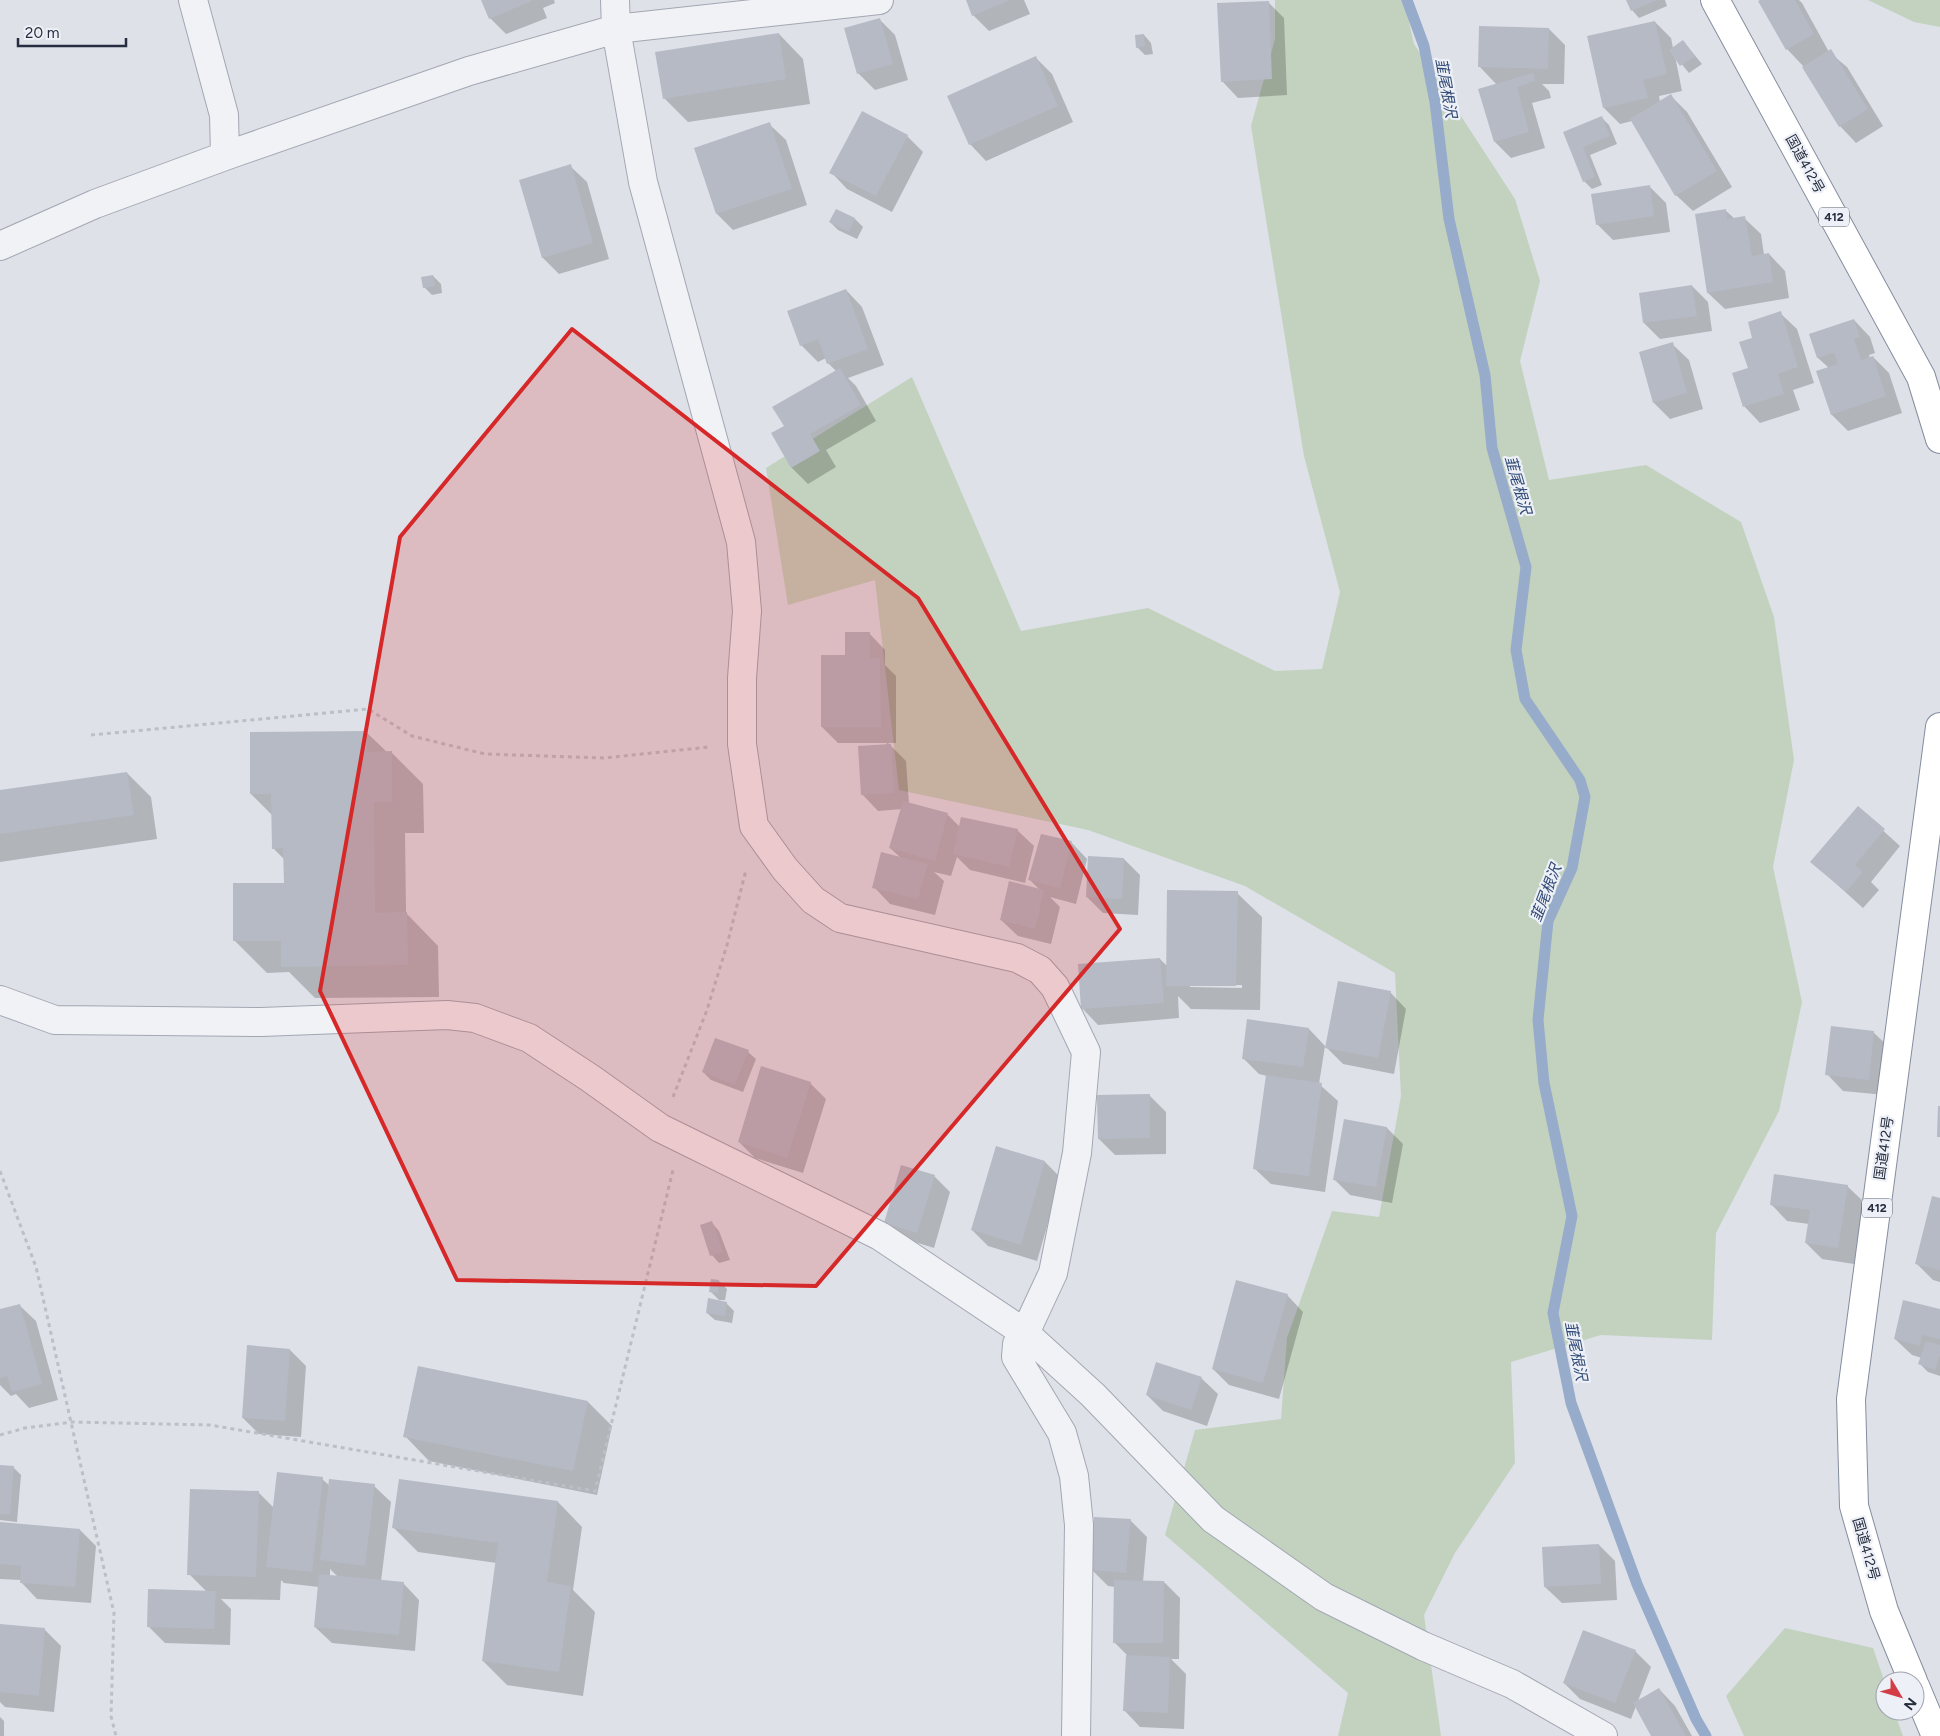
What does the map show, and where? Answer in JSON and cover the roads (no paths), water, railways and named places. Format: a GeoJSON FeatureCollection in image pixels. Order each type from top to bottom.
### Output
{"type":"FeatureCollection","features":[{"type":"Feature","properties":{"kind":"highway","name":"国道412号"},"geometry":{"type":"LineString","coordinates":[[1716,0],[1921,377],[1940,439]]}},
{"type":"Feature","properties":{"kind":"highway","name":"国道412号"},"geometry":{"type":"LineString","coordinates":[[1909,1671],[1884,1612],[1854,1506],[1852,1399],[1940,727]]}},
{"type":"Feature","properties":{"kind":"highway"},"geometry":{"type":"LineString","coordinates":[[1925,1710],[1936,1736]]}},
{"type":"Feature","properties":{"kind":"street"},"geometry":{"type":"LineString","coordinates":[[193,0],[224,115],[226,156]]}},
{"type":"Feature","properties":{"kind":"street"},"geometry":{"type":"LineString","coordinates":[[615,0],[616,29],[643,182],[741,542],[747,611],[742,678],[742,744],[754,826],[786,869],[813,900],[840,918],[1017,958],[1040,970],[1055,987],[1086,1052],[1077,1153],[1053,1274],[1025,1333],[1017,1344],[1016,1358],[1062,1433],[1074,1476],[1078,1525],[1076,1736]]}},
{"type":"Feature","properties":{"kind":"street"},"geometry":{"type":"LineString","coordinates":[[0,246],[95,204],[226,156],[469,71],[616,29],[879,0]]}},
{"type":"Feature","properties":{"kind":"street"},"geometry":{"type":"LineString","coordinates":[[0,1000],[55,1020],[261,1022],[447,1015],[475,1018],[529,1038],[590,1078],[660,1128],[880,1236],[1025,1333],[1093,1395],[1213,1519],[1324,1597],[1423,1646],[1512,1684],[1603,1736]]}},
{"type":"Feature","properties":{"kind":"waterway","name":"韮尾根沢"},"geometry":{"type":"LineString","coordinates":[[1407,0],[1424,46],[1435,102],[1449,219],[1485,375],[1492,448],[1526,567],[1516,650],[1525,699],[1580,780],[1585,797],[1572,868],[1548,921],[1538,1020],[1544,1083],[1572,1216],[1553,1313],[1571,1403],[1637,1584],[1696,1719],[1706,1736]]}}]}
